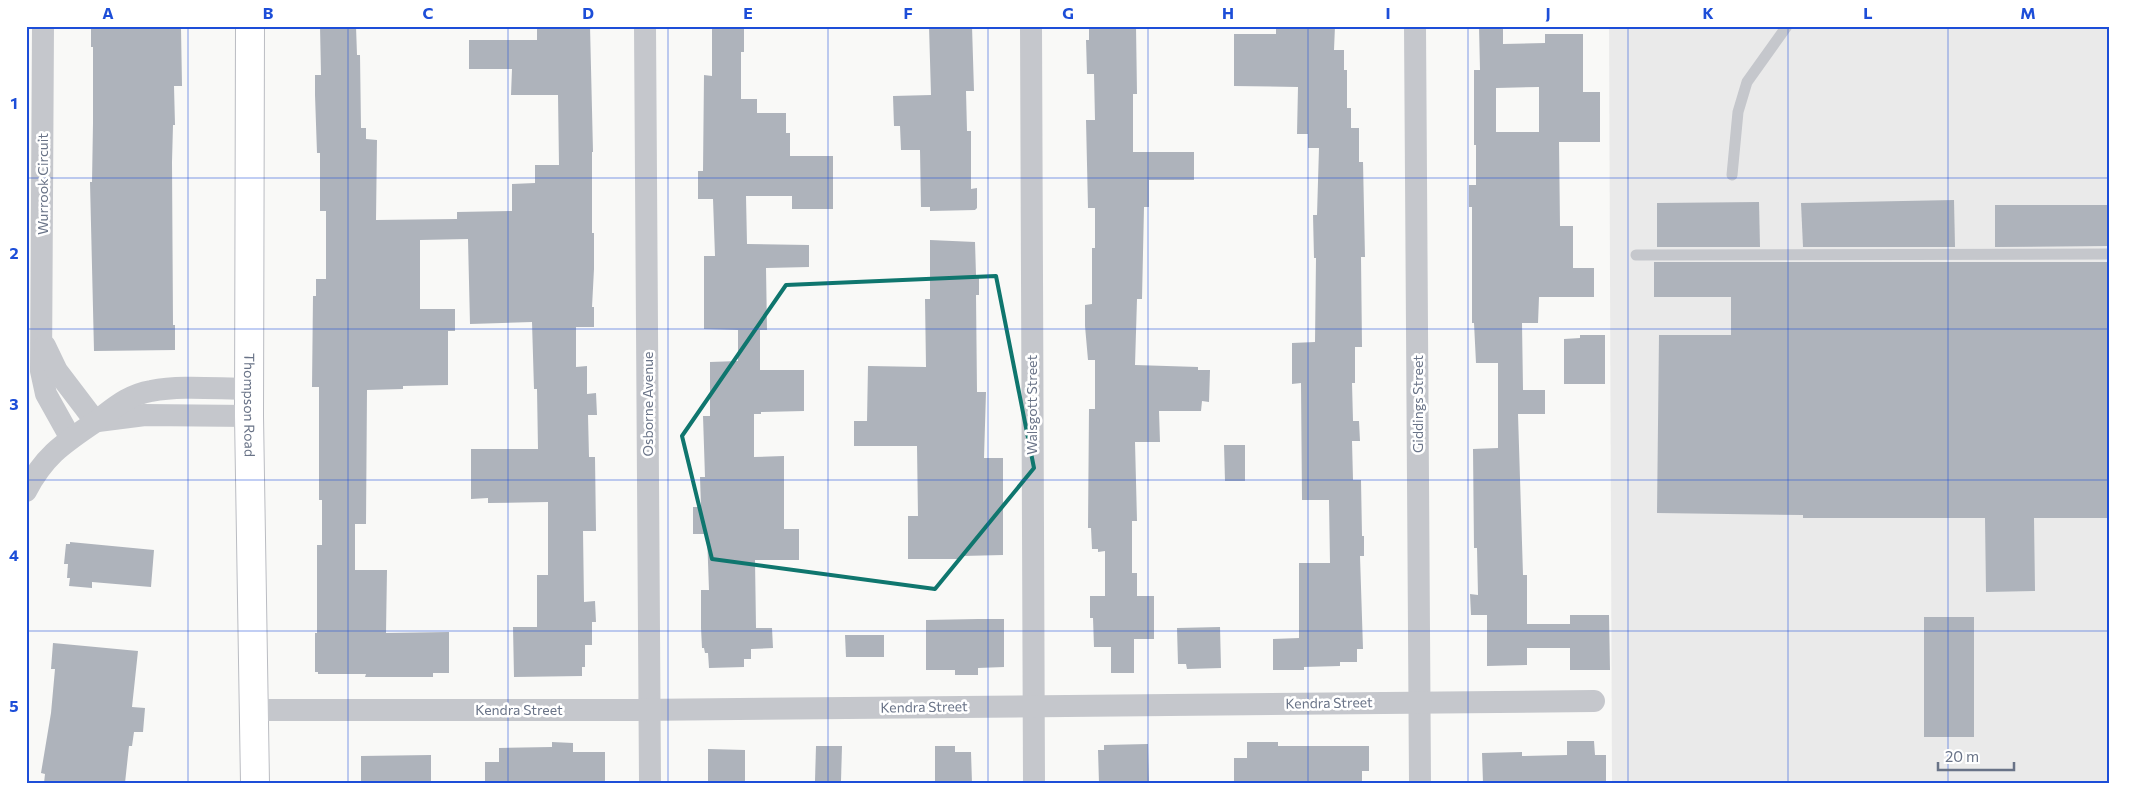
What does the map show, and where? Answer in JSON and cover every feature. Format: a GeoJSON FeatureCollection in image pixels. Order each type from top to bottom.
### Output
{"type":"FeatureCollection","features":[{"type":"Feature","properties":{"kind":"main road","name":"Thompson Road"},"geometry":{"type":"LineString","coordinates":[[250,26],[249,416],[254,783]]}},
{"type":"Feature","properties":{"kind":"street","name":"Wurrook Circuit"},"geometry":{"type":"LineString","coordinates":[[43,26],[34,50],[35,342],[44,387],[70,437]]}},
{"type":"Feature","properties":{"kind":"street","name":"Osborne Avenue"},"geometry":{"type":"LineString","coordinates":[[644,26],[650,783]]}},
{"type":"Feature","properties":{"kind":"street","name":"Walsgott Street"},"geometry":{"type":"LineString","coordinates":[[1031,26],[1034,783]]}},
{"type":"Feature","properties":{"kind":"street","name":"Giddings Street"},"geometry":{"type":"LineString","coordinates":[[1416,26],[1420,783]]}},
{"type":"Feature","properties":{"kind":"street","name":"Wurrook Circuit"},"geometry":{"type":"LineString","coordinates":[[35,342],[95,421]]}},
{"type":"Feature","properties":{"kind":"street"},"geometry":{"type":"LineString","coordinates":[[26,491],[36,471],[70,437],[120,402],[139,394],[153,391],[250,389]]}},
{"type":"Feature","properties":{"kind":"street"},"geometry":{"type":"LineString","coordinates":[[95,421],[144,415],[249,416]]}},
{"type":"Feature","properties":{"kind":"street","name":"Kendra Street"},"geometry":{"type":"LineString","coordinates":[[254,710],[650,710],[1594,701]]}},
{"type":"Feature","properties":{"kind":"lane"},"geometry":{"type":"LineString","coordinates":[[1732,176],[1738,112],[1746,82],[1787,26]]}},
{"type":"Feature","properties":{"kind":"lane"},"geometry":{"type":"LineString","coordinates":[[1636,255],[2109,254]]}},
{"type":"Feature","properties":{"kind":"highlighted area"},"geometry":{"type":"Polygon","coordinates":[[[996,276],[1034,468],[935,589],[712,559],[682,436],[786,285],[996,276]]]}},
{"type":"Feature","properties":{"kind":"shaded area"},"geometry":{"type":"Polygon","coordinates":[[[1609,26],[2109,26],[2109,783],[1612,783],[1609,26]]]}},
{"type":"Feature","properties":{"kind":"building"},"geometry":{"type":"Polygon","coordinates":[[[91,26],[181,28],[182,86],[174,86],[175,125],[173,125],[172,162],[173,325],[175,325],[175,350],[94,351],[90,182],[92,182],[93,123],[93,47],[91,47],[91,26]]]}},
{"type":"Feature","properties":{"kind":"building"},"geometry":{"type":"Polygon","coordinates":[[[320,26],[356,26],[357,55],[360,55],[361,128],[366,128],[366,139],[377,140],[376,220],[457,219],[457,212],[512,211],[512,184],[535,183],[535,165],[559,165],[558,95],[511,95],[512,69],[469,69],[469,40],[537,40],[537,26],[590,26],[593,152],[592,233],[594,233],[592,307],[594,307],[594,327],[576,327],[576,367],[587,366],[587,394],[596,393],[597,415],[588,415],[589,457],[595,457],[596,531],[583,531],[584,602],[595,601],[596,622],[592,622],[592,645],[585,645],[585,667],[582,667],[582,676],[514,677],[513,627],[537,627],[537,575],[548,575],[548,502],[488,503],[488,498],[471,499],[471,449],[538,449],[537,389],[534,389],[532,322],[470,324],[468,239],[420,240],[420,309],[455,309],[455,331],[448,331],[448,385],[403,386],[403,389],[367,390],[366,524],[355,524],[355,570],[387,570],[386,633],[449,632],[449,673],[433,673],[433,677],[365,677],[366,674],[318,674],[318,672],[315,672],[317,545],[322,545],[322,500],[319,500],[319,387],[312,387],[313,296],[316,296],[316,279],[326,279],[326,211],[320,211],[320,153],[317,153],[315,95],[315,75],[321,75],[320,26]]]}},
{"type":"Feature","properties":{"kind":"building"},"geometry":{"type":"Polygon","coordinates":[[[712,26],[744,26],[744,52],[741,52],[741,99],[757,99],[757,113],[786,113],[786,133],[790,133],[790,156],[833,156],[833,209],[792,209],[792,196],[746,196],[747,244],[809,245],[809,267],[766,268],[767,330],[760,330],[760,370],[804,370],[804,411],[761,412],[761,414],[754,414],[754,457],[784,456],[784,529],[799,529],[799,560],[755,560],[756,628],[772,628],[773,648],[751,649],[751,659],[744,659],[744,667],[709,668],[708,653],[705,653],[704,648],[702,648],[701,628],[701,590],[709,590],[707,534],[693,534],[693,507],[701,507],[700,477],[705,477],[703,416],[710,416],[710,362],[738,361],[738,330],[704,329],[704,256],[715,256],[713,199],[698,199],[698,171],[703,171],[704,75],[712,76],[712,26]]]}},
{"type":"Feature","properties":{"kind":"building"},"geometry":{"type":"Polygon","coordinates":[[[929,26],[972,26],[974,91],[966,91],[967,131],[971,131],[971,189],[977,188],[977,208],[975,210],[930,211],[930,207],[921,207],[920,150],[901,150],[900,126],[894,126],[893,96],[931,95],[929,26]]]}},
{"type":"Feature","properties":{"kind":"building"},"geometry":{"type":"Polygon","coordinates":[[[1089,26],[1136,26],[1137,94],[1133,94],[1133,152],[1194,152],[1194,180],[1149,180],[1149,207],[1144,207],[1142,299],[1137,299],[1135,365],[1198,367],[1198,370],[1210,370],[1209,402],[1202,401],[1201,411],[1159,411],[1160,442],[1135,442],[1137,521],[1132,521],[1132,573],[1137,573],[1137,596],[1154,596],[1154,639],[1134,639],[1134,673],[1111,673],[1111,647],[1094,647],[1093,618],[1090,618],[1090,596],[1105,596],[1105,551],[1098,552],[1098,549],[1092,549],[1091,528],[1088,528],[1089,409],[1095,409],[1095,360],[1088,360],[1085,326],[1085,305],[1092,304],[1092,248],[1095,248],[1095,208],[1088,208],[1086,120],[1095,120],[1094,74],[1087,74],[1086,40],[1089,40],[1089,26]]]}},
{"type":"Feature","properties":{"kind":"building"},"geometry":{"type":"Polygon","coordinates":[[[1276,26],[1335,26],[1334,50],[1344,50],[1344,70],[1347,70],[1347,108],[1351,108],[1351,128],[1359,128],[1359,162],[1363,162],[1365,257],[1361,257],[1362,347],[1355,347],[1355,383],[1352,383],[1353,421],[1359,421],[1360,441],[1352,441],[1353,480],[1361,480],[1362,536],[1364,536],[1364,556],[1360,556],[1363,649],[1357,649],[1357,662],[1340,662],[1340,666],[1304,667],[1304,670],[1273,670],[1273,639],[1299,638],[1299,563],[1330,563],[1329,500],[1302,500],[1301,383],[1292,384],[1292,343],[1315,342],[1316,258],[1314,258],[1313,215],[1317,215],[1319,148],[1308,148],[1308,134],[1297,134],[1298,87],[1234,86],[1234,34],[1276,34],[1276,26]]]}},
{"type":"Feature","properties":{"kind":"building"},"geometry":{"type":"Polygon","coordinates":[[[1479,26],[1503,26],[1503,44],[1545,43],[1545,34],[1583,34],[1583,92],[1600,92],[1600,142],[1559,142],[1560,226],[1573,226],[1573,268],[1594,268],[1594,297],[1539,297],[1538,323],[1522,323],[1523,390],[1545,390],[1545,414],[1518,414],[1523,575],[1527,575],[1527,624],[1570,624],[1570,615],[1609,615],[1610,670],[1570,670],[1570,648],[1527,648],[1527,665],[1487,666],[1487,615],[1471,615],[1470,594],[1478,595],[1477,548],[1474,548],[1473,449],[1498,448],[1498,363],[1476,363],[1474,323],[1472,323],[1472,207],[1469,207],[1469,185],[1476,185],[1474,70],[1480,70],[1479,26]],[[1539,87],[1496,88],[1496,132],[1539,132],[1539,87]]]}},
{"type":"Feature","properties":{"kind":"building"},"geometry":{"type":"Polygon","coordinates":[[[1954,200],[1955,247],[1803,247],[1801,203],[1954,200]]]}},
{"type":"Feature","properties":{"kind":"building"},"geometry":{"type":"Polygon","coordinates":[[[1759,202],[1760,247],[1657,247],[1657,203],[1759,202]]]}},
{"type":"Feature","properties":{"kind":"building"},"geometry":{"type":"Polygon","coordinates":[[[1995,205],[2109,205],[2109,246],[1995,247],[1995,205]]]}},
{"type":"Feature","properties":{"kind":"building"},"geometry":{"type":"Polygon","coordinates":[[[930,240],[975,242],[976,275],[979,275],[979,295],[976,295],[977,392],[986,392],[984,458],[1003,458],[1003,555],[962,556],[962,559],[908,559],[908,516],[918,516],[917,446],[854,446],[854,421],[867,421],[868,366],[926,367],[925,299],[930,299],[930,240]]]}},
{"type":"Feature","properties":{"kind":"building"},"geometry":{"type":"Polygon","coordinates":[[[1654,262],[2109,262],[2109,518],[2034,518],[2035,591],[1986,592],[1985,518],[1803,518],[1803,515],[1657,513],[1659,335],[1731,335],[1731,297],[1654,297],[1654,262]]]}},
{"type":"Feature","properties":{"kind":"building"},"geometry":{"type":"Polygon","coordinates":[[[1580,335],[1605,335],[1605,384],[1564,384],[1564,339],[1580,338],[1580,335]]]}},
{"type":"Feature","properties":{"kind":"building"},"geometry":{"type":"Polygon","coordinates":[[[1224,445],[1245,445],[1245,481],[1225,481],[1224,445]]]}},
{"type":"Feature","properties":{"kind":"building"},"geometry":{"type":"Polygon","coordinates":[[[70,542],[154,550],[151,587],[92,582],[92,588],[69,586],[70,578],[67,578],[68,564],[64,564],[66,544],[70,544],[70,542]]]}},
{"type":"Feature","properties":{"kind":"building"},"geometry":{"type":"Polygon","coordinates":[[[1924,617],[1974,617],[1974,737],[1924,737],[1924,617]]]}},
{"type":"Feature","properties":{"kind":"building"},"geometry":{"type":"Polygon","coordinates":[[[1004,619],[1004,667],[978,668],[978,675],[955,675],[955,670],[926,670],[926,620],[1004,619]]]}},
{"type":"Feature","properties":{"kind":"building"},"geometry":{"type":"Polygon","coordinates":[[[1220,627],[1221,668],[1187,669],[1186,664],[1178,664],[1177,628],[1220,627]]]}},
{"type":"Feature","properties":{"kind":"building"},"geometry":{"type":"Polygon","coordinates":[[[845,635],[884,635],[884,657],[846,657],[845,635]]]}},
{"type":"Feature","properties":{"kind":"building"},"geometry":{"type":"Polygon","coordinates":[[[53,643],[138,651],[132,707],[145,708],[143,732],[134,732],[132,746],[129,746],[125,783],[44,783],[45,774],[41,773],[51,713],[55,669],[51,669],[53,643]]]}},
{"type":"Feature","properties":{"kind":"building"},"geometry":{"type":"Polygon","coordinates":[[[1567,741],[1594,741],[1595,755],[1606,755],[1606,783],[1483,783],[1482,753],[1522,752],[1522,756],[1567,755],[1567,741]]]}},
{"type":"Feature","properties":{"kind":"building"},"geometry":{"type":"Polygon","coordinates":[[[552,742],[573,743],[573,752],[605,752],[605,783],[485,783],[485,762],[499,762],[499,748],[552,747],[552,742]]]}},
{"type":"Feature","properties":{"kind":"building"},"geometry":{"type":"Polygon","coordinates":[[[1247,742],[1278,742],[1278,746],[1369,746],[1369,771],[1362,771],[1362,783],[1234,783],[1234,758],[1247,758],[1247,742]]]}},
{"type":"Feature","properties":{"kind":"building"},"geometry":{"type":"Polygon","coordinates":[[[1148,744],[1149,783],[1099,783],[1098,750],[1104,750],[1104,745],[1148,744]]]}},
{"type":"Feature","properties":{"kind":"building"},"geometry":{"type":"Polygon","coordinates":[[[816,746],[842,746],[841,781],[815,781],[816,746]]]}},
{"type":"Feature","properties":{"kind":"building"},"geometry":{"type":"Polygon","coordinates":[[[935,746],[955,746],[955,752],[971,752],[972,783],[935,783],[935,746]]]}},
{"type":"Feature","properties":{"kind":"building"},"geometry":{"type":"Polygon","coordinates":[[[708,749],[745,750],[745,783],[708,783],[708,749]]]}},
{"type":"Feature","properties":{"kind":"building"},"geometry":{"type":"Polygon","coordinates":[[[431,755],[431,783],[361,783],[361,756],[431,755]]]}}]}
